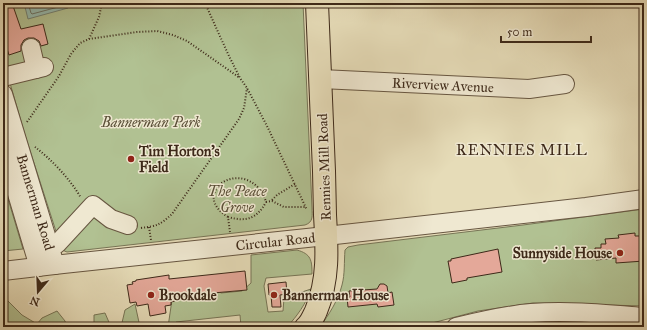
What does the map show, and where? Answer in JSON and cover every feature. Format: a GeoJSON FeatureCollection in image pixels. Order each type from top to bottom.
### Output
{"type":"FeatureCollection","features":[{"type":"Feature","properties":{"kind":"main road","name":"Rennies Mill Road"},"geometry":{"type":"LineString","coordinates":[[308,326],[319,303],[324,285],[326,266],[321,79],[317,3]]}},
{"type":"Feature","properties":{"kind":"street"},"geometry":{"type":"LineString","coordinates":[[3,77],[40,68],[31,48]]}},
{"type":"Feature","properties":{"kind":"street","name":"Riverview Avenue"},"geometry":{"type":"LineString","coordinates":[[321,79],[529,89],[565,84]]}},
{"type":"Feature","properties":{"kind":"street","name":"Bannerman Road"},"geometry":{"type":"LineString","coordinates":[[3,94],[49,245],[47,266]]}},
{"type":"Feature","properties":{"kind":"street","name":"Bannerman Road"},"geometry":{"type":"LineString","coordinates":[[3,147],[47,266]]}},
{"type":"Feature","properties":{"kind":"street","name":"Circular Road"},"geometry":{"type":"LineString","coordinates":[[3,272],[586,207],[644,199]]}},
{"type":"Feature","properties":{"kind":"street"},"geometry":{"type":"LineString","coordinates":[[49,245],[57,244],[93,205],[111,219],[128,225]]}},
{"type":"Feature","properties":{"kind":"street"},"geometry":{"type":"LineString","coordinates":[[456,327],[496,317],[531,313],[564,312],[644,317]]}},
{"type":"Feature","properties":{"kind":"path"},"geometry":{"type":"LineString","coordinates":[[89,39],[99,17],[102,3]]}},
{"type":"Feature","properties":{"kind":"path"},"geometry":{"type":"LineString","coordinates":[[205,3],[228,54],[240,78],[247,88],[308,212]]}},
{"type":"Feature","properties":{"kind":"path"},"geometry":{"type":"LineString","coordinates":[[27,122],[59,76],[71,54],[80,43],[89,39],[137,32],[157,31],[173,35],[187,41],[240,78]]}},
{"type":"Feature","properties":{"kind":"path"},"geometry":{"type":"LineString","coordinates":[[128,225],[134,229],[159,225],[172,214],[239,119],[244,108],[247,88]]}},
{"type":"Feature","properties":{"kind":"path"},"geometry":{"type":"LineString","coordinates":[[34,146],[54,165],[81,198],[83,205],[79,220]]}},
{"type":"Feature","properties":{"kind":"path"},"geometry":{"type":"LineString","coordinates":[[266,202],[260,190],[251,182],[238,178],[225,180],[214,192],[214,200],[220,212],[228,217],[240,220],[255,216],[266,202],[272,201],[284,207],[306,207]]}},
{"type":"Feature","properties":{"kind":"path"},"geometry":{"type":"LineString","coordinates":[[272,201],[277,195],[295,184]]}},
{"type":"Feature","properties":{"kind":"path"},"geometry":{"type":"LineString","coordinates":[[228,217],[229,226]]}},
{"type":"Feature","properties":{"kind":"path"},"geometry":{"type":"LineString","coordinates":[[149,227],[152,244]]}},
{"type":"Feature","properties":{"kind":"green space","name":"Bannerman Park"},"geometry":{"type":"Polygon","coordinates":[[[3,3],[303,3],[312,213],[310,222],[305,225],[67,252],[62,250],[25,135],[3,59],[3,3]]]}},
{"type":"Feature","properties":{"kind":"green space"},"geometry":{"type":"Polygon","coordinates":[[[3,182],[23,249],[3,251],[3,182]]]}},
{"type":"Feature","properties":{"kind":"green space"},"geometry":{"type":"Polygon","coordinates":[[[644,209],[644,306],[533,303],[478,311],[417,327],[320,327],[333,307],[340,291],[344,277],[345,250],[348,247],[644,209]]]}},
{"type":"Feature","properties":{"kind":"green space"},"geometry":{"type":"Polygon","coordinates":[[[297,250],[305,253],[310,258],[312,274],[266,278],[264,286],[268,312],[283,311],[284,298],[311,289],[301,310],[287,327],[241,327],[240,315],[176,322],[177,327],[168,327],[173,293],[189,291],[192,300],[199,300],[206,298],[216,289],[221,293],[242,291],[251,283],[251,255],[297,250]]]}},
{"type":"Feature","properties":{"kind":"green space"},"geometry":{"type":"Polygon","coordinates":[[[3,296],[22,315],[37,324],[42,318],[57,311],[65,321],[67,327],[3,327],[3,296]]]}},
{"type":"Feature","properties":{"kind":"green space"},"geometry":{"type":"Polygon","coordinates":[[[135,304],[140,327],[121,327],[125,310],[135,304]]]}},
{"type":"Feature","properties":{"kind":"green space"},"geometry":{"type":"Polygon","coordinates":[[[105,313],[111,327],[94,327],[94,315],[105,313]]]}},
{"type":"Feature","properties":{"kind":"green space"},"geometry":{"type":"Polygon","coordinates":[[[541,324],[621,327],[510,327],[541,324]]]}},
{"type":"Feature","properties":{"kind":"water"},"geometry":{"type":"Polygon","coordinates":[[[24,3],[66,3],[68,8],[28,19],[24,3]]]}},
{"type":"Feature","properties":{"kind":"building"},"geometry":{"type":"Polygon","coordinates":[[[3,3],[12,3],[21,29],[43,24],[48,44],[41,46],[39,41],[34,38],[28,38],[24,40],[21,45],[21,51],[9,55],[3,36],[3,3]]]}},
{"type":"Feature","properties":{"kind":"building","name":"Sunnyside House"},"geometry":{"type":"Polygon","coordinates":[[[635,233],[635,236],[644,236],[644,261],[616,263],[616,258],[596,260],[595,248],[601,248],[601,244],[606,244],[605,239],[619,238],[618,235],[635,233]]]}},
{"type":"Feature","properties":{"kind":"building"},"geometry":{"type":"Polygon","coordinates":[[[498,249],[502,272],[467,278],[467,280],[452,283],[448,261],[451,261],[451,259],[498,249]]]}},
{"type":"Feature","properties":{"kind":"building"},"geometry":{"type":"Polygon","coordinates":[[[245,271],[247,290],[213,293],[205,295],[203,298],[197,298],[195,296],[174,297],[175,301],[171,302],[171,305],[165,306],[166,313],[150,316],[148,304],[137,306],[136,302],[130,303],[127,285],[133,284],[132,282],[136,280],[169,275],[169,279],[245,271]]]}},
{"type":"Feature","properties":{"kind":"building","name":"Bannerman House"},"geometry":{"type":"Polygon","coordinates":[[[286,282],[287,294],[280,295],[281,307],[272,307],[268,284],[286,282]]]}},
{"type":"Feature","properties":{"kind":"building"},"geometry":{"type":"Polygon","coordinates":[[[380,284],[387,286],[388,293],[392,292],[394,305],[378,307],[377,304],[348,307],[347,297],[350,297],[349,291],[377,289],[380,284]]]}},
{"type":"Feature","properties":{"kind":"place","name":"Tim Horton's Field"},"geometry":{"type":"Point","coordinates":[131,159]}},
{"type":"Feature","properties":{"kind":"place","name":"Sunnyside House"},"geometry":{"type":"Point","coordinates":[620,253]}},
{"type":"Feature","properties":{"kind":"place","name":"Brookdale"},"geometry":{"type":"Point","coordinates":[151,295]}},
{"type":"Feature","properties":{"kind":"place","name":"Bannerman House"},"geometry":{"type":"Point","coordinates":[274,295]}},
{"type":"Feature","properties":{"kind":"district","name":"RENNIES MILL"},"geometry":{"type":"Point","coordinates":[522,150]}},
{"type":"Feature","properties":{"kind":"park label","name":"The Peace Grove"},"geometry":{"type":"Point","coordinates":[237,200]}}]}
